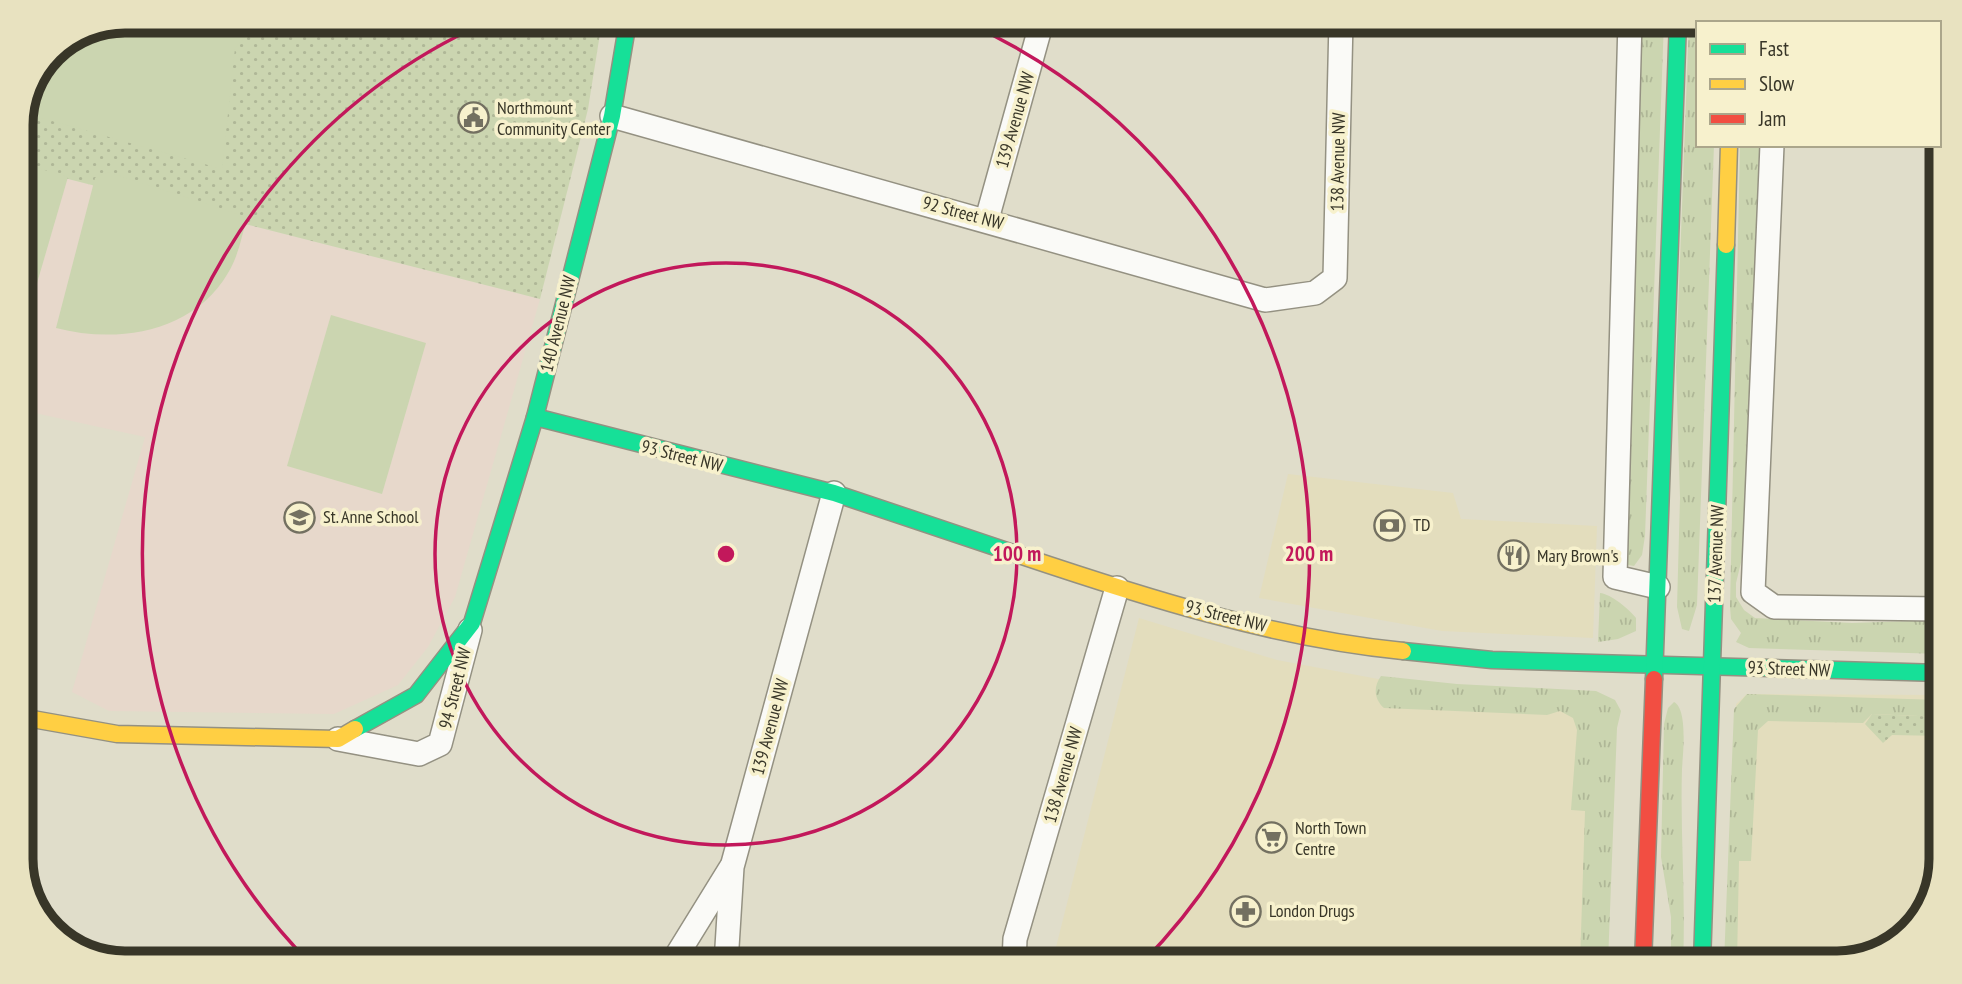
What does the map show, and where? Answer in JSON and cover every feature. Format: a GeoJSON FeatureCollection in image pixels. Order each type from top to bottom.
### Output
{"type":"FeatureCollection","features":[{"type":"Feature","properties":{"kind":"street","name":"140 Avenue NW"},"geometry":{"type":"LineString","coordinates":[[472,623],[535,417],[612,116],[626,33]]}},
{"type":"Feature","properties":{"kind":"street","name":"139 Avenue NW"},"geometry":{"type":"LineString","coordinates":[[987,219],[1039,33]]}},
{"type":"Feature","properties":{"kind":"street","name":"138 Avenue NW"},"geometry":{"type":"LineString","coordinates":[[1315,293],[1335,278],[1341,33]]}},
{"type":"Feature","properties":{"kind":"street"},"geometry":{"type":"LineString","coordinates":[[1630,33],[1615,577],[1658,587]]}},
{"type":"Feature","properties":{"kind":"street"},"geometry":{"type":"LineString","coordinates":[[1643,951],[1678,33]]}},
{"type":"Feature","properties":{"kind":"street","name":"92 Street NW"},"geometry":{"type":"LineString","coordinates":[[612,116],[987,219],[1265,300],[1315,293]]}},
{"type":"Feature","properties":{"kind":"street","name":"137 Avenue NW"},"geometry":{"type":"LineString","coordinates":[[1702,951],[1729,147]]}},
{"type":"Feature","properties":{"kind":"street"},"geometry":{"type":"LineString","coordinates":[[1772,147],[1754,592],[1774,607],[1929,609]]}},
{"type":"Feature","properties":{"kind":"street","name":"93 Street NW"},"geometry":{"type":"LineString","coordinates":[[535,417],[834,494],[1117,588],[1244,623],[1374,648],[1492,660],[1929,673]]}},
{"type":"Feature","properties":{"kind":"street","name":"139 Avenue NW"},"geometry":{"type":"LineString","coordinates":[[727,951],[732,867],[834,494]]}},
{"type":"Feature","properties":{"kind":"street","name":"138 Avenue NW"},"geometry":{"type":"LineString","coordinates":[[1014,951],[1015,939],[1117,588]]}},
{"type":"Feature","properties":{"kind":"street","name":"94 Street NW"},"geometry":{"type":"LineString","coordinates":[[33,719],[117,734],[338,739],[419,754],[440,744],[472,623]]}},
{"type":"Feature","properties":{"kind":"street","name":"94 Street NW"},"geometry":{"type":"LineString","coordinates":[[338,739],[416,695],[472,623]]}},
{"type":"Feature","properties":{"kind":"street"},"geometry":{"type":"LineString","coordinates":[[680,951],[732,867]]}},
{"type":"Feature","properties":{"kind":"street"},"geometry":{"type":"LineString","coordinates":[[1646,870],[1652,951]]}},
{"type":"Feature","properties":{"kind":"shaded area","name":"St. Anne School"},"geometry":{"type":"Polygon","coordinates":[[[33,170],[540,299],[455,597],[428,647],[398,685],[334,714],[109,711],[72,692],[145,437],[33,413],[33,170]]]}},
{"type":"Feature","properties":{"kind":"shaded area"},"geometry":{"type":"Polygon","coordinates":[[[1288,474],[1453,493],[1461,519],[1597,526],[1593,638],[1442,631],[1259,598],[1288,474]]]}},
{"type":"Feature","properties":{"kind":"shaded area"},"geometry":{"type":"Polygon","coordinates":[[[1139,618],[1277,660],[1410,685],[1588,691],[1607,951],[1055,951],[1139,618]]]}},
{"type":"Feature","properties":{"kind":"shaded area"},"geometry":{"type":"Polygon","coordinates":[[[1747,694],[1929,695],[1927,877],[1913,910],[1893,932],[1872,944],[1849,950],[1729,951],[1736,704],[1747,694]]]}},
{"type":"Feature","properties":{"kind":"green space"},"geometry":{"type":"Polygon","coordinates":[[[125,33],[600,33],[588,109],[540,299],[33,170],[33,119],[40,90],[60,60],[74,49],[90,40],[125,33]]]}},
{"type":"Feature","properties":{"kind":"green space"},"geometry":{"type":"Polygon","coordinates":[[[249,33],[235,48],[222,169],[34,116],[40,90],[60,60],[90,40],[107,35],[249,33]]]}},
{"type":"Feature","properties":{"kind":"green space"},"geometry":{"type":"Polygon","coordinates":[[[1637,33],[1664,33],[1645,536],[1642,555],[1634,566],[1628,565],[1623,558],[1637,33]]]}},
{"type":"Feature","properties":{"kind":"green space"},"geometry":{"type":"Polygon","coordinates":[[[1689,33],[1696,33],[1696,147],[1714,147],[1697,605],[1689,631],[1682,629],[1677,607],[1680,498],[1676,367],[1689,33]]]}},
{"type":"Feature","properties":{"kind":"green space"},"geometry":{"type":"Polygon","coordinates":[[[1740,147],[1761,147],[1747,538],[1736,583],[1736,597],[1744,610],[1755,618],[1852,623],[1929,620],[1929,654],[1749,648],[1736,642],[1741,633],[1731,619],[1740,147]]]}},
{"type":"Feature","properties":{"kind":"green space"},"geometry":{"type":"Polygon","coordinates":[[[33,167],[68,177],[33,297],[33,167]]]}},
{"type":"Feature","properties":{"kind":"green space"},"geometry":{"type":"Polygon","coordinates":[[[108,172],[247,217],[237,253],[228,273],[213,293],[195,309],[174,321],[152,329],[104,335],[56,328],[95,178],[108,172]]]}},
{"type":"Feature","properties":{"kind":"green space"},"geometry":{"type":"Polygon","coordinates":[[[331,315],[426,343],[382,494],[287,466],[331,315]]]}},
{"type":"Feature","properties":{"kind":"green space"},"geometry":{"type":"Polygon","coordinates":[[[1600,593],[1614,599],[1633,614],[1636,618],[1636,631],[1618,639],[1598,642],[1600,593]]]}},
{"type":"Feature","properties":{"kind":"green space"},"geometry":{"type":"Polygon","coordinates":[[[1381,676],[1457,684],[1596,691],[1615,700],[1621,711],[1617,728],[1608,951],[1580,951],[1585,811],[1571,810],[1577,730],[1573,718],[1560,711],[1547,715],[1384,708],[1378,701],[1377,684],[1381,676]]]}},
{"type":"Feature","properties":{"kind":"green space"},"geometry":{"type":"Polygon","coordinates":[[[1747,694],[1929,700],[1929,716],[1872,714],[1863,723],[1768,721],[1758,730],[1751,861],[1739,861],[1737,951],[1724,951],[1734,709],[1747,694]]]}},
{"type":"Feature","properties":{"kind":"green space"},"geometry":{"type":"Polygon","coordinates":[[[1674,702],[1678,706],[1684,732],[1683,951],[1671,951],[1671,917],[1661,857],[1664,724],[1668,708],[1674,702]]]}},
{"type":"Feature","properties":{"kind":"green space"},"geometry":{"type":"Polygon","coordinates":[[[1872,714],[1929,716],[1929,736],[1892,735],[1883,743],[1865,724],[1872,714]]]}},
{"type":"Feature","properties":{"kind":"traffic: fast"},"geometry":{"type":"LineString","coordinates":[[355,729],[416,695],[472,623],[535,417],[612,116],[626,33]]}},
{"type":"Feature","properties":{"kind":"traffic: fast"},"geometry":{"type":"LineString","coordinates":[[1654,679],[1678,33]]}},
{"type":"Feature","properties":{"kind":"traffic: fast"},"geometry":{"type":"LineString","coordinates":[[1702,951],[1726,245]]}},
{"type":"Feature","properties":{"kind":"traffic: fast"},"geometry":{"type":"LineString","coordinates":[[535,417],[834,493],[1019,555]]}},
{"type":"Feature","properties":{"kind":"traffic: fast"},"geometry":{"type":"LineString","coordinates":[[1403,651],[1492,660],[1929,673]]}},
{"type":"Feature","properties":{"kind":"traffic: slow"},"geometry":{"type":"LineString","coordinates":[[1726,245],[1729,147]]}},
{"type":"Feature","properties":{"kind":"traffic: slow"},"geometry":{"type":"LineString","coordinates":[[1019,555],[1209,614],[1305,636],[1403,651]]}},
{"type":"Feature","properties":{"kind":"traffic: slow"},"geometry":{"type":"LineString","coordinates":[[33,719],[117,734],[338,739],[355,729]]}},
{"type":"Feature","properties":{"kind":"traffic: jam"},"geometry":{"type":"LineString","coordinates":[[1643,951],[1654,679]]}},
{"type":"Feature","properties":{"kind":"place","name":"Northmount Community Center"},"geometry":{"type":"Point","coordinates":[474,118]}},
{"type":"Feature","properties":{"kind":"place","name":"St. Anne School"},"geometry":{"type":"Point","coordinates":[300,517]}},
{"type":"Feature","properties":{"kind":"place","name":"TD"},"geometry":{"type":"Point","coordinates":[1390,525]}},
{"type":"Feature","properties":{"kind":"place","name":"Mary Brown's"},"geometry":{"type":"Point","coordinates":[1514,556]}},
{"type":"Feature","properties":{"kind":"place","name":"North Town Centre"},"geometry":{"type":"Point","coordinates":[1272,838]}},
{"type":"Feature","properties":{"kind":"place","name":"London Drugs"},"geometry":{"type":"Point","coordinates":[1246,911]}}]}
